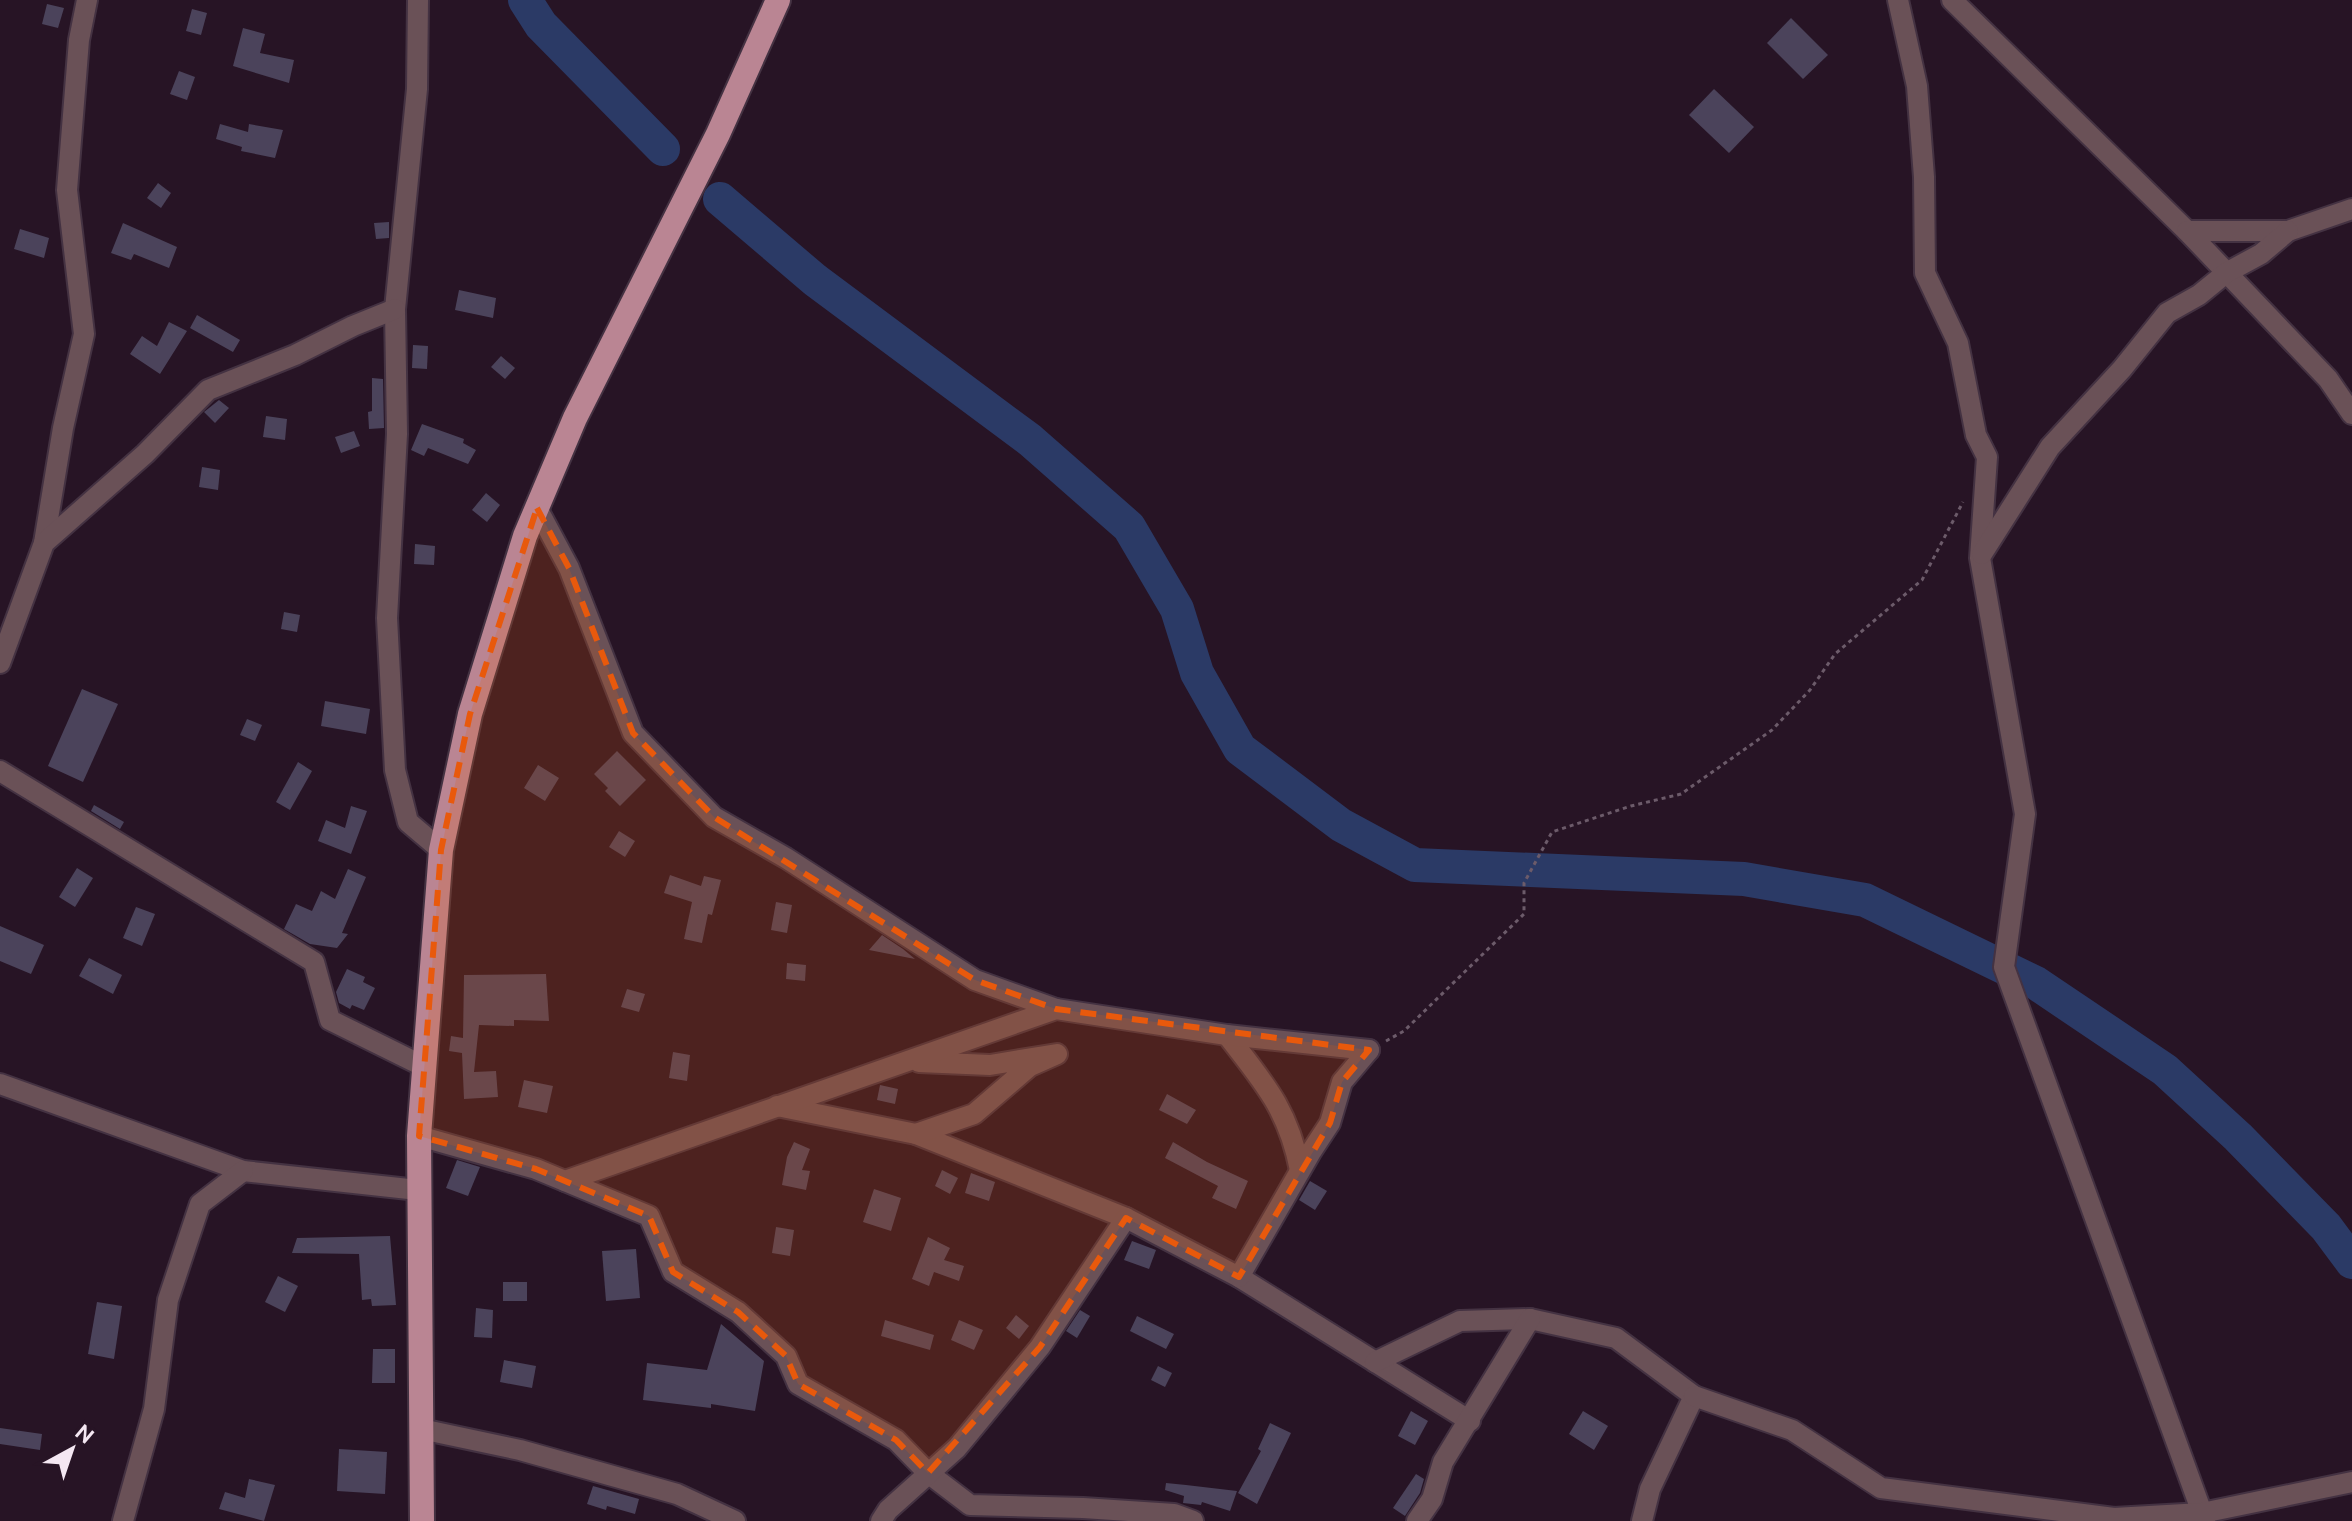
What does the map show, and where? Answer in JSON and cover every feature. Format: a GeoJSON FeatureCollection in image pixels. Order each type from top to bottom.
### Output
{"type":"FeatureCollection","features":[{"type":"Feature","properties":{"kind":"main road"},"geometry":{"type":"LineString","coordinates":[[422,1521],[419,1136],[441,850],[470,714],[525,536],[575,418],[718,134],[778,0]]}},
{"type":"Feature","properties":{"kind":"street"},"geometry":{"type":"LineString","coordinates":[[0,663],[44,543],[63,428],[84,334],[67,190],[79,40],[87,0]]}},
{"type":"Feature","properties":{"kind":"street"},"geometry":{"type":"LineString","coordinates":[[418,0],[417,89],[395,309],[397,434],[387,618],[395,770],[408,822],[441,850]]}},
{"type":"Feature","properties":{"kind":"street"},"geometry":{"type":"LineString","coordinates":[[1898,0],[1917,86],[1924,177],[1925,273],[1958,343],[1976,435],[1987,457],[1980,558],[2025,814],[2004,967],[2204,1517]]}},
{"type":"Feature","properties":{"kind":"street"},"geometry":{"type":"LineString","coordinates":[[1952,0],[2187,231],[2328,379],[2352,414]]}},
{"type":"Feature","properties":{"kind":"street"},"geometry":{"type":"LineString","coordinates":[[2187,231],[2288,231],[2352,209]]}},
{"type":"Feature","properties":{"kind":"street"},"geometry":{"type":"LineString","coordinates":[[1980,558],[2050,447],[2122,369],[2167,313],[2199,295],[2226,273],[2261,254],[2288,231]]}},
{"type":"Feature","properties":{"kind":"street"},"geometry":{"type":"LineString","coordinates":[[44,543],[145,454],[208,390],[395,309]]}},
{"type":"Feature","properties":{"kind":"street"},"geometry":{"type":"LineString","coordinates":[[537,508],[569,568],[633,733],[714,817],[786,858],[975,980],[1056,1009],[1227,1035],[1369,1050]]}},
{"type":"Feature","properties":{"kind":"street"},"geometry":{"type":"LineString","coordinates":[[0,771],[314,962],[330,1020],[425,1067]]}},
{"type":"Feature","properties":{"kind":"street"},"geometry":{"type":"LineString","coordinates":[[565,1181],[1056,1009]]}},
{"type":"Feature","properties":{"kind":"street"},"geometry":{"type":"LineString","coordinates":[[1227,1035],[1280,1107],[1294,1140],[1300,1170]]}},
{"type":"Feature","properties":{"kind":"street"},"geometry":{"type":"LineString","coordinates":[[1239,1277],[1330,1123],[1342,1082],[1369,1050]]}},
{"type":"Feature","properties":{"kind":"street"},"geometry":{"type":"LineString","coordinates":[[905,1061],[990,1065],[1057,1054],[1030,1066],[974,1114],[916,1134]]}},
{"type":"Feature","properties":{"kind":"street"},"geometry":{"type":"LineString","coordinates":[[0,1084],[243,1171],[418,1190]]}},
{"type":"Feature","properties":{"kind":"street"},"geometry":{"type":"LineString","coordinates":[[777,1106],[916,1134],[1126,1218],[1239,1277],[1470,1421]]}},
{"type":"Feature","properties":{"kind":"street"},"geometry":{"type":"LineString","coordinates":[[419,1136],[536,1169],[649,1216],[673,1272],[738,1312],[786,1356],[798,1384],[896,1440],[928,1473],[970,1505],[1051,1514],[1174,1514],[1193,1521]]}},
{"type":"Feature","properties":{"kind":"street"},"geometry":{"type":"LineString","coordinates":[[123,1521],[154,1409],[168,1300],[200,1204],[243,1171]]}},
{"type":"Feature","properties":{"kind":"street"},"geometry":{"type":"LineString","coordinates":[[881,1521],[888,1510],[957,1448],[1040,1347],[1126,1218]]}},
{"type":"Feature","properties":{"kind":"street"},"geometry":{"type":"LineString","coordinates":[[1375,1362],[1460,1321],[1530,1319],[1616,1338],[1694,1396],[1792,1430],[1881,1488],[2114,1518],[2204,1517],[2352,1482]]}},
{"type":"Feature","properties":{"kind":"street"},"geometry":{"type":"LineString","coordinates":[[1417,1521],[1432,1499],[1443,1462],[1530,1319]]}},
{"type":"Feature","properties":{"kind":"street"},"geometry":{"type":"LineString","coordinates":[[1642,1521],[1650,1489],[1694,1396]]}},
{"type":"Feature","properties":{"kind":"street"},"geometry":{"type":"LineString","coordinates":[[421,1429],[520,1450],[677,1494],[735,1521]]}},
{"type":"Feature","properties":{"kind":"path"},"geometry":{"type":"LineString","coordinates":[[1369,1050],[1404,1031],[1524,914],[1524,883],[1552,832],[1631,806],[1681,794],[1772,730],[1810,690],[1835,654],[1922,580],[1965,498]]}},
{"type":"Feature","properties":{"kind":"highlighted area"},"geometry":{"type":"Polygon","coordinates":[[[537,508],[569,568],[633,733],[714,817],[975,980],[1056,1009],[1369,1050],[1342,1082],[1330,1123],[1239,1277],[1126,1218],[1040,1347],[928,1473],[896,1440],[798,1384],[786,1356],[738,1312],[673,1272],[649,1216],[536,1169],[419,1136],[441,850],[470,714],[537,508]]]}},
{"type":"Feature","properties":{"kind":"building"},"geometry":{"type":"Polygon","coordinates":[[[47,4],[64,8],[58,28],[42,24],[47,4]]]}},
{"type":"Feature","properties":{"kind":"building"},"geometry":{"type":"Polygon","coordinates":[[[192,9],[207,13],[201,35],[186,31],[192,9]]]}},
{"type":"Feature","properties":{"kind":"building"},"geometry":{"type":"Polygon","coordinates":[[[1791,18],[1828,55],[1803,79],[1767,43],[1791,18]]]}},
{"type":"Feature","properties":{"kind":"building"},"geometry":{"type":"Polygon","coordinates":[[[243,28],[265,34],[260,53],[294,60],[289,83],[233,66],[243,28]]]}},
{"type":"Feature","properties":{"kind":"building"},"geometry":{"type":"Polygon","coordinates":[[[179,71],[195,77],[187,100],[170,94],[179,71]]]}},
{"type":"Feature","properties":{"kind":"building"},"geometry":{"type":"Polygon","coordinates":[[[1714,89],[1754,127],[1729,153],[1689,115],[1714,89]]]}},
{"type":"Feature","properties":{"kind":"building"},"geometry":{"type":"Polygon","coordinates":[[[220,124],[248,132],[249,124],[283,130],[275,158],[241,151],[242,147],[216,139],[220,124]]]}},
{"type":"Feature","properties":{"kind":"building"},"geometry":{"type":"Polygon","coordinates":[[[158,183],[171,193],[161,208],[147,198],[158,183]]]}},
{"type":"Feature","properties":{"kind":"building"},"geometry":{"type":"Polygon","coordinates":[[[389,222],[389,238],[376,239],[374,223],[389,222]]]}},
{"type":"Feature","properties":{"kind":"building"},"geometry":{"type":"Polygon","coordinates":[[[123,223],[177,247],[169,268],[134,254],[131,260],[111,253],[123,223]]]}},
{"type":"Feature","properties":{"kind":"building"},"geometry":{"type":"Polygon","coordinates":[[[20,229],[49,238],[44,258],[14,249],[20,229]]]}},
{"type":"Feature","properties":{"kind":"building"},"geometry":{"type":"Polygon","coordinates":[[[459,290],[496,298],[493,318],[455,310],[459,290]]]}},
{"type":"Feature","properties":{"kind":"building"},"geometry":{"type":"Polygon","coordinates":[[[197,315],[240,340],[233,352],[190,328],[197,315]]]}},
{"type":"Feature","properties":{"kind":"building"},"geometry":{"type":"Polygon","coordinates":[[[169,322],[187,331],[160,374],[130,354],[142,336],[157,346],[169,322]]]}},
{"type":"Feature","properties":{"kind":"building"},"geometry":{"type":"Polygon","coordinates":[[[413,345],[428,346],[427,369],[412,368],[413,345]]]}},
{"type":"Feature","properties":{"kind":"building"},"geometry":{"type":"Polygon","coordinates":[[[501,356],[515,368],[505,379],[491,367],[501,356]]]}},
{"type":"Feature","properties":{"kind":"building"},"geometry":{"type":"Polygon","coordinates":[[[372,378],[383,379],[384,428],[369,429],[372,378]]]}},
{"type":"Feature","properties":{"kind":"building"},"geometry":{"type":"Polygon","coordinates":[[[219,400],[229,408],[215,423],[204,412],[219,400]]]}},
{"type":"Feature","properties":{"kind":"building"},"geometry":{"type":"Polygon","coordinates":[[[266,416],[287,419],[285,440],[263,437],[266,416]]]}},
{"type":"Feature","properties":{"kind":"building"},"geometry":{"type":"Polygon","coordinates":[[[422,424],[464,439],[463,443],[476,450],[468,464],[428,448],[424,456],[411,450],[422,424]]]}},
{"type":"Feature","properties":{"kind":"building"},"geometry":{"type":"Polygon","coordinates":[[[354,431],[360,446],[341,453],[335,437],[354,431]]]}},
{"type":"Feature","properties":{"kind":"building"},"geometry":{"type":"Polygon","coordinates":[[[202,467],[220,470],[218,490],[199,487],[202,467]]]}},
{"type":"Feature","properties":{"kind":"building"},"geometry":{"type":"Polygon","coordinates":[[[486,493],[500,505],[487,522],[472,510],[486,493]]]}},
{"type":"Feature","properties":{"kind":"building"},"geometry":{"type":"Polygon","coordinates":[[[415,544],[435,546],[434,565],[414,564],[415,544]]]}},
{"type":"Feature","properties":{"kind":"building"},"geometry":{"type":"Polygon","coordinates":[[[284,612],[300,615],[297,632],[281,629],[284,612]]]}},
{"type":"Feature","properties":{"kind":"building"},"geometry":{"type":"Polygon","coordinates":[[[82,689],[118,704],[83,782],[48,766],[82,689]]]}},
{"type":"Feature","properties":{"kind":"building"},"geometry":{"type":"Polygon","coordinates":[[[325,701],[370,709],[366,734],[321,726],[325,701]]]}},
{"type":"Feature","properties":{"kind":"building"},"geometry":{"type":"Polygon","coordinates":[[[247,719],[262,725],[255,741],[240,735],[247,719]]]}},
{"type":"Feature","properties":{"kind":"building"},"geometry":{"type":"Polygon","coordinates":[[[617,751],[646,780],[620,806],[594,774],[617,751]]]}},
{"type":"Feature","properties":{"kind":"building"},"geometry":{"type":"Polygon","coordinates":[[[298,762],[312,771],[290,810],[276,802],[298,762]]]}},
{"type":"Feature","properties":{"kind":"building"},"geometry":{"type":"Polygon","coordinates":[[[538,765],[559,778],[545,801],[524,788],[538,765]]]}},
{"type":"Feature","properties":{"kind":"building"},"geometry":{"type":"Polygon","coordinates":[[[94,805],[124,822],[120,829],[91,811],[94,805]]]}},
{"type":"Feature","properties":{"kind":"building"},"geometry":{"type":"Polygon","coordinates":[[[351,806],[367,811],[351,854],[318,841],[326,820],[345,828],[351,806]]]}},
{"type":"Feature","properties":{"kind":"building"},"geometry":{"type":"Polygon","coordinates":[[[619,831],[635,841],[625,857],[609,847],[619,831]]]}},
{"type":"Feature","properties":{"kind":"building"},"geometry":{"type":"Polygon","coordinates":[[[77,868],[93,878],[75,907],[59,897],[77,868]]]}},
{"type":"Feature","properties":{"kind":"building"},"geometry":{"type":"Polygon","coordinates":[[[348,869],[366,877],[342,933],[348,934],[337,948],[310,944],[284,929],[296,904],[312,911],[321,891],[335,899],[348,869]]]}},
{"type":"Feature","properties":{"kind":"building"},"geometry":{"type":"Polygon","coordinates":[[[670,875],[701,886],[704,876],[721,880],[712,915],[708,914],[702,943],[684,939],[692,902],[664,893],[670,875]]]}},
{"type":"Feature","properties":{"kind":"building"},"geometry":{"type":"Polygon","coordinates":[[[776,902],[792,905],[787,933],[771,930],[776,902]]]}},
{"type":"Feature","properties":{"kind":"building"},"geometry":{"type":"Polygon","coordinates":[[[136,907],[155,914],[142,946],[123,938],[136,907]]]}},
{"type":"Feature","properties":{"kind":"building"},"geometry":{"type":"Polygon","coordinates":[[[0,926],[44,945],[31,974],[0,961],[0,926]]]}},
{"type":"Feature","properties":{"kind":"building"},"geometry":{"type":"Polygon","coordinates":[[[882,935],[903,949],[915,959],[869,950],[882,935]]]}},
{"type":"Feature","properties":{"kind":"building"},"geometry":{"type":"Polygon","coordinates":[[[89,958],[122,975],[113,994],[79,976],[89,958]]]}},
{"type":"Feature","properties":{"kind":"building"},"geometry":{"type":"Polygon","coordinates":[[[787,963],[806,965],[805,981],[786,979],[787,963]]]}},
{"type":"Feature","properties":{"kind":"building"},"geometry":{"type":"Polygon","coordinates":[[[347,969],[365,977],[363,982],[375,988],[364,1010],[352,1005],[350,1009],[339,1003],[336,992],[347,969]]]}},
{"type":"Feature","properties":{"kind":"building"},"geometry":{"type":"Polygon","coordinates":[[[546,974],[549,1021],[514,1020],[514,1026],[479,1025],[474,1072],[496,1071],[498,1097],[464,1099],[462,1053],[449,1051],[451,1036],[463,1038],[464,975],[546,974]]]}},
{"type":"Feature","properties":{"kind":"building"},"geometry":{"type":"Polygon","coordinates":[[[627,989],[645,994],[639,1012],[621,1007],[627,989]]]}},
{"type":"Feature","properties":{"kind":"building"},"geometry":{"type":"Polygon","coordinates":[[[673,1052],[690,1055],[687,1081],[669,1078],[673,1052]]]}},
{"type":"Feature","properties":{"kind":"building"},"geometry":{"type":"Polygon","coordinates":[[[524,1080],[553,1086],[547,1113],[518,1107],[524,1080]]]}},
{"type":"Feature","properties":{"kind":"building"},"geometry":{"type":"Polygon","coordinates":[[[880,1085],[898,1089],[895,1104],[877,1100],[880,1085]]]}},
{"type":"Feature","properties":{"kind":"building"},"geometry":{"type":"Polygon","coordinates":[[[1167,1094],[1196,1110],[1187,1124],[1159,1110],[1167,1094]]]}},
{"type":"Feature","properties":{"kind":"building"},"geometry":{"type":"Polygon","coordinates":[[[794,1142],[810,1149],[802,1170],[810,1171],[806,1190],[782,1185],[787,1157],[794,1142]]]}},
{"type":"Feature","properties":{"kind":"building"},"geometry":{"type":"Polygon","coordinates":[[[1173,1142],[1248,1181],[1236,1209],[1212,1198],[1218,1186],[1165,1158],[1173,1142]]]}},
{"type":"Feature","properties":{"kind":"building"},"geometry":{"type":"Polygon","coordinates":[[[457,1160],[480,1167],[468,1196],[446,1188],[457,1160]]]}},
{"type":"Feature","properties":{"kind":"building"},"geometry":{"type":"Polygon","coordinates":[[[942,1170],[958,1178],[950,1194],[935,1186],[942,1170]]]}},
{"type":"Feature","properties":{"kind":"building"},"geometry":{"type":"Polygon","coordinates":[[[971,1173],[995,1182],[989,1201],[965,1193],[971,1173]]]}},
{"type":"Feature","properties":{"kind":"building"},"geometry":{"type":"Polygon","coordinates":[[[1310,1181],[1327,1191],[1315,1210],[1299,1200],[1310,1181]]]}},
{"type":"Feature","properties":{"kind":"building"},"geometry":{"type":"Polygon","coordinates":[[[874,1189],[901,1198],[891,1231],[863,1222],[874,1189]]]}},
{"type":"Feature","properties":{"kind":"building"},"geometry":{"type":"Polygon","coordinates":[[[776,1227],[794,1230],[790,1256],[772,1253],[776,1227]]]}},
{"type":"Feature","properties":{"kind":"building"},"geometry":{"type":"Polygon","coordinates":[[[390,1236],[396,1305],[372,1306],[371,1299],[362,1300],[359,1254],[292,1253],[297,1238],[390,1236]]]}},
{"type":"Feature","properties":{"kind":"building"},"geometry":{"type":"Polygon","coordinates":[[[928,1237],[950,1248],[944,1260],[964,1266],[959,1281],[934,1272],[929,1286],[912,1279],[928,1237]]]}},
{"type":"Feature","properties":{"kind":"building"},"geometry":{"type":"Polygon","coordinates":[[[1132,1241],[1156,1250],[1149,1269],[1124,1260],[1132,1241]]]}},
{"type":"Feature","properties":{"kind":"building"},"geometry":{"type":"Polygon","coordinates":[[[636,1249],[640,1298],[606,1301],[602,1251],[636,1249]]]}},
{"type":"Feature","properties":{"kind":"building"},"geometry":{"type":"Polygon","coordinates":[[[278,1276],[298,1286],[285,1312],[265,1302],[278,1276]]]}},
{"type":"Feature","properties":{"kind":"building"},"geometry":{"type":"Polygon","coordinates":[[[503,1282],[527,1282],[527,1301],[503,1301],[503,1282]]]}},
{"type":"Feature","properties":{"kind":"building"},"geometry":{"type":"Polygon","coordinates":[[[97,1302],[122,1306],[114,1359],[88,1354],[97,1302]]]}},
{"type":"Feature","properties":{"kind":"building"},"geometry":{"type":"Polygon","coordinates":[[[476,1308],[493,1310],[492,1338],[474,1337],[476,1308]]]}},
{"type":"Feature","properties":{"kind":"building"},"geometry":{"type":"Polygon","coordinates":[[[1080,1310],[1090,1316],[1077,1338],[1066,1331],[1080,1310]]]}},
{"type":"Feature","properties":{"kind":"building"},"geometry":{"type":"Polygon","coordinates":[[[1016,1315],[1029,1326],[1019,1339],[1006,1328],[1016,1315]]]}},
{"type":"Feature","properties":{"kind":"building"},"geometry":{"type":"Polygon","coordinates":[[[1137,1316],[1174,1334],[1166,1349],[1130,1331],[1137,1316]]]}},
{"type":"Feature","properties":{"kind":"building"},"geometry":{"type":"Polygon","coordinates":[[[885,1320],[934,1335],[930,1350],[881,1336],[885,1320]]]}},
{"type":"Feature","properties":{"kind":"building"},"geometry":{"type":"Polygon","coordinates":[[[959,1320],[983,1330],[974,1350],[951,1340],[959,1320]]]}},
{"type":"Feature","properties":{"kind":"building"},"geometry":{"type":"Polygon","coordinates":[[[721,1324],[764,1361],[755,1411],[711,1404],[711,1408],[643,1400],[647,1363],[707,1370],[721,1324]]]}},
{"type":"Feature","properties":{"kind":"building"},"geometry":{"type":"Polygon","coordinates":[[[373,1349],[395,1349],[395,1383],[372,1383],[373,1349]]]}},
{"type":"Feature","properties":{"kind":"building"},"geometry":{"type":"Polygon","coordinates":[[[504,1360],[536,1366],[532,1388],[500,1382],[504,1360]]]}},
{"type":"Feature","properties":{"kind":"building"},"geometry":{"type":"Polygon","coordinates":[[[1158,1366],[1172,1373],[1165,1387],[1151,1380],[1158,1366]]]}},
{"type":"Feature","properties":{"kind":"building"},"geometry":{"type":"Polygon","coordinates":[[[1411,1411],[1428,1421],[1415,1445],[1398,1436],[1411,1411]]]}},
{"type":"Feature","properties":{"kind":"building"},"geometry":{"type":"Polygon","coordinates":[[[1583,1411],[1608,1426],[1594,1450],[1569,1434],[1583,1411]]]}},
{"type":"Feature","properties":{"kind":"building"},"geometry":{"type":"Polygon","coordinates":[[[1270,1423],[1291,1433],[1257,1504],[1238,1493],[1261,1451],[1258,1449],[1270,1423]]]}},
{"type":"Feature","properties":{"kind":"building"},"geometry":{"type":"Polygon","coordinates":[[[0,1428],[42,1434],[40,1450],[0,1444],[0,1428]]]}},
{"type":"Feature","properties":{"kind":"building"},"geometry":{"type":"Polygon","coordinates":[[[339,1449],[387,1452],[385,1494],[337,1491],[339,1449]]]}},
{"type":"Feature","properties":{"kind":"building"},"geometry":{"type":"Polygon","coordinates":[[[1416,1474],[1424,1479],[1420,1493],[1405,1516],[1393,1508],[1416,1474]]]}},
{"type":"Feature","properties":{"kind":"building"},"geometry":{"type":"Polygon","coordinates":[[[249,1479],[275,1485],[264,1521],[219,1509],[225,1492],[245,1498],[249,1479]]]}},
{"type":"Feature","properties":{"kind":"building"},"geometry":{"type":"Polygon","coordinates":[[[1166,1483],[1237,1491],[1230,1511],[1202,1502],[1201,1505],[1183,1503],[1184,1496],[1165,1490],[1166,1483]]]}},
{"type":"Feature","properties":{"kind":"building"},"geometry":{"type":"Polygon","coordinates":[[[593,1486],[639,1499],[635,1514],[587,1504],[593,1486]]]}},
{"type":"Feature","properties":{"kind":"waterway"},"geometry":{"type":"LineString","coordinates":[[525,0],[541,25],[663,149]]}},
{"type":"Feature","properties":{"kind":"waterway"},"geometry":{"type":"LineString","coordinates":[[720,199],[815,280],[1030,440],[1129,527],[1177,609],[1197,673],[1240,749],[1341,825],[1415,865],[1744,879],[1865,900],[2036,983],[2165,1070],[2238,1137],[2326,1227],[2352,1262]]}}]}
